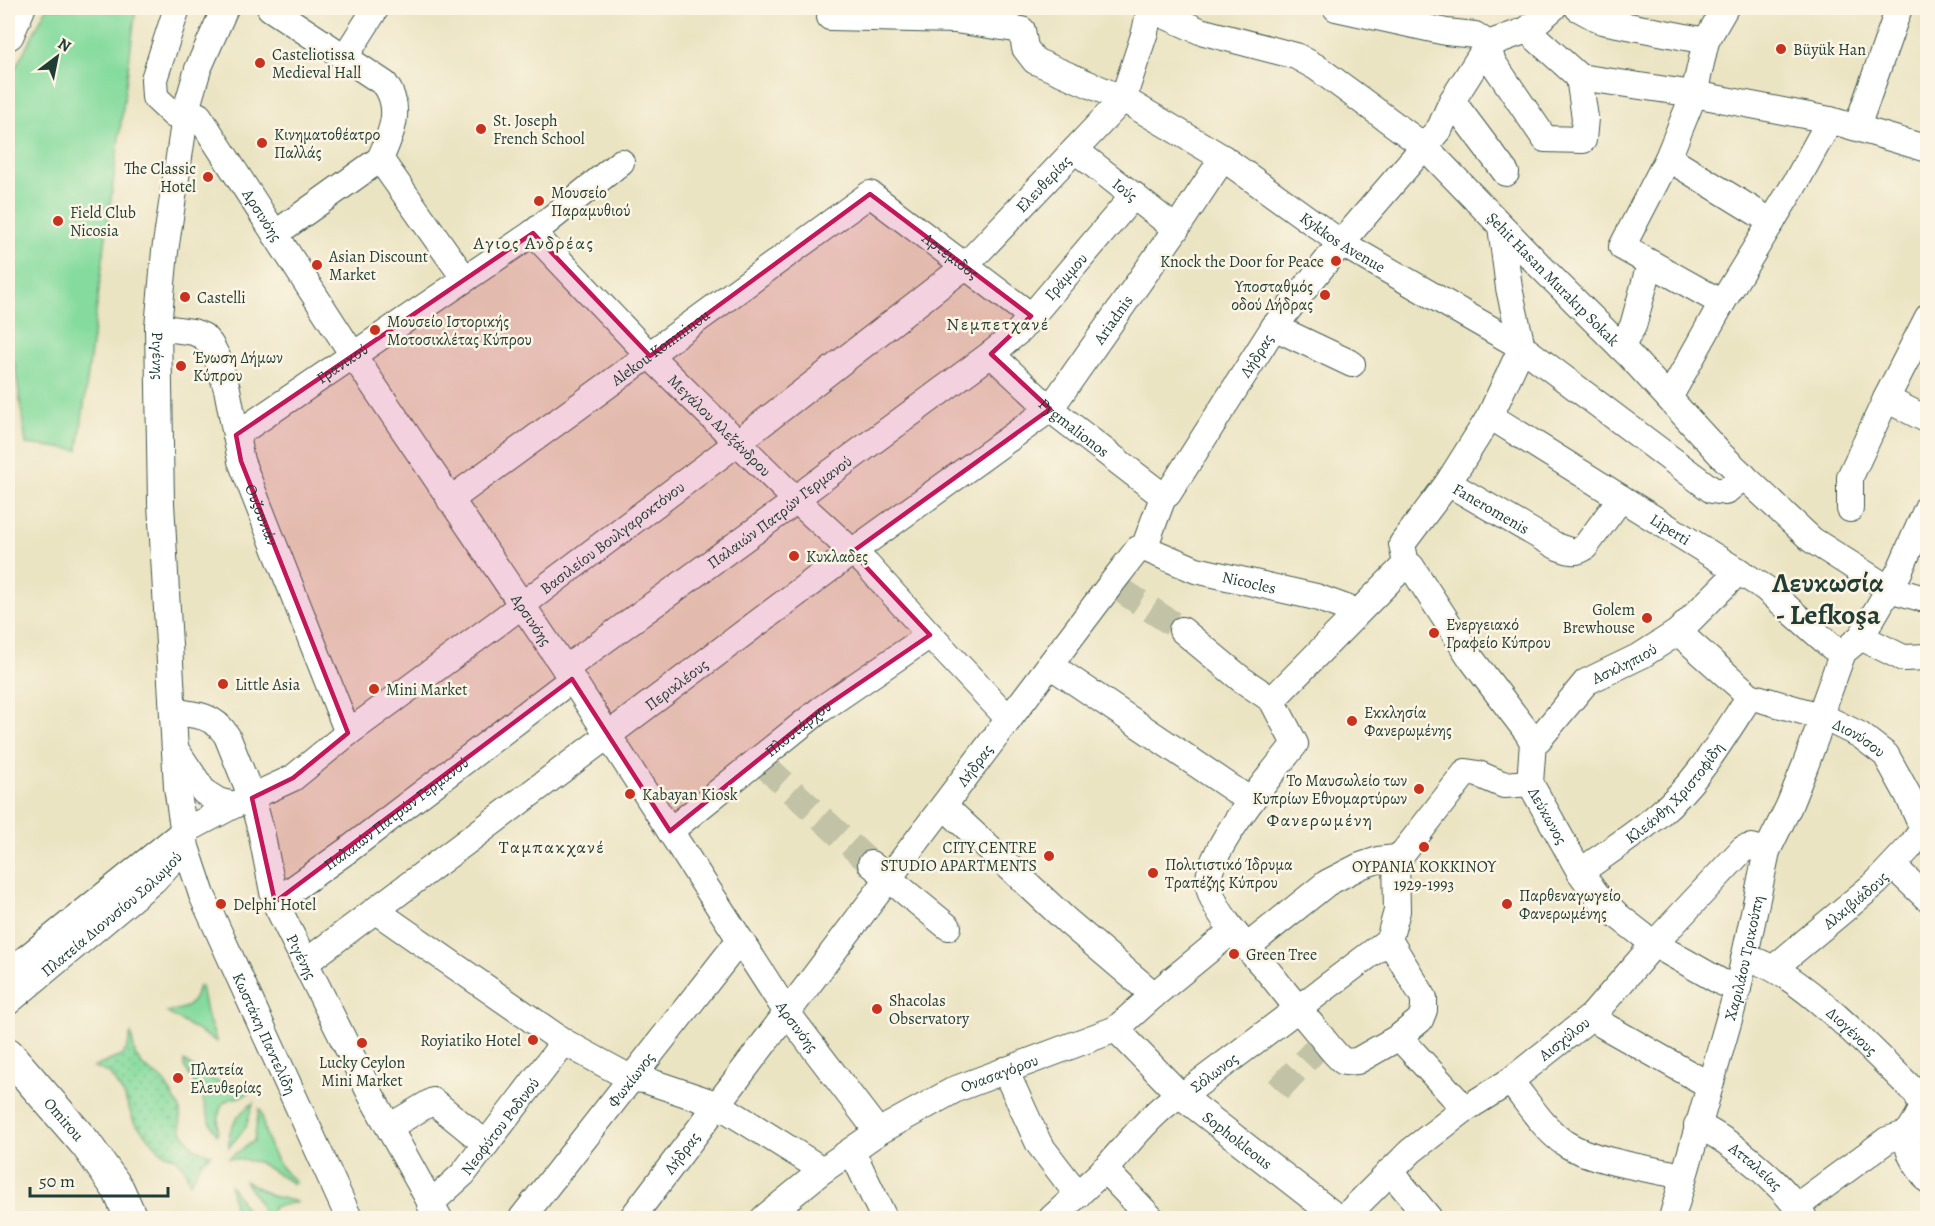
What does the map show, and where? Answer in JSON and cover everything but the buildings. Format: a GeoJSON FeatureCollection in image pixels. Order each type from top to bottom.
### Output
{"type":"FeatureCollection","features":[{"type":"Feature","properties":{"kind":"main road"},"geometry":{"type":"LineString","coordinates":[[8,34],[19,8]]}},
{"type":"Feature","properties":{"kind":"main road","name":"Omirou"},"geometry":{"type":"LineString","coordinates":[[8,1054],[86,1144],[118,1190],[131,1218]]}},
{"type":"Feature","properties":{"kind":"street","name":"Αρσινόης"},"geometry":{"type":"LineString","coordinates":[[177,8],[154,79],[155,97],[174,115],[199,116],[353,355],[569,674],[741,944],[788,1014],[878,1132]]}},
{"type":"Feature","properties":{"kind":"street","name":"Ριγένης"},"geometry":{"type":"LineString","coordinates":[[184,839],[174,748],[161,503],[158,327],[165,251],[185,114],[198,69],[225,8]]}},
{"type":"Feature","properties":{"kind":"street"},"geometry":{"type":"LineString","coordinates":[[270,8],[385,84],[391,92],[395,118],[393,130],[380,159],[275,234]]}},
{"type":"Feature","properties":{"kind":"street"},"geometry":{"type":"LineString","coordinates":[[345,57],[376,8]]}},
{"type":"Feature","properties":{"kind":"street"},"geometry":{"type":"LineString","coordinates":[[1336,8],[1446,32],[1475,35],[1488,44],[1492,61],[1545,140],[1583,140],[1585,118],[1579,77]]}},
{"type":"Feature","properties":{"kind":"street"},"geometry":{"type":"LineString","coordinates":[[1488,44],[1527,30],[1553,8]]}},
{"type":"Feature","properties":{"kind":"street"},"geometry":{"type":"LineString","coordinates":[[1578,8],[1602,21],[1706,42]]}},
{"type":"Feature","properties":{"kind":"street"},"geometry":{"type":"LineString","coordinates":[[1725,8],[1706,42],[1694,94],[1668,158],[1625,242],[1650,264],[1726,296]]}},
{"type":"Feature","properties":{"kind":"street"},"geometry":{"type":"LineString","coordinates":[[1857,127],[1899,8]]}},
{"type":"Feature","properties":{"kind":"street"},"geometry":{"type":"LineString","coordinates":[[830,17],[936,13]]}},
{"type":"Feature","properties":{"kind":"street","name":"Kykkos Avenue"},"geometry":{"type":"LineString","coordinates":[[936,13],[1022,30],[1025,48],[1035,61],[1123,99],[1223,158],[1341,243],[1522,346],[1712,490],[1725,492],[1744,476]]}},
{"type":"Feature","properties":{"kind":"street"},"geometry":{"type":"LineString","coordinates":[[1123,99],[1148,14]]}},
{"type":"Feature","properties":{"kind":"street","name":"Şehit Hasan Murakıp Sokak"},"geometry":{"type":"LineString","coordinates":[[1148,14],[1200,31],[1296,56],[1316,67],[1425,147],[1621,347],[1721,455],[1812,540],[1928,600]]}},
{"type":"Feature","properties":{"kind":"street"},"geometry":{"type":"LineString","coordinates":[[1527,30],[1579,77],[1694,94],[1830,120],[1928,149]]}},
{"type":"Feature","properties":{"kind":"street","name":"Λήδρας"},"geometry":{"type":"LineString","coordinates":[[632,1218],[788,1014],[880,872],[944,806],[1050,664],[1114,586],[1138,549],[1144,548],[1162,500],[1161,497],[1168,494],[1274,327],[1341,243],[1440,129],[1452,101],[1488,44]]}},
{"type":"Feature","properties":{"kind":"street","name":"Ελευθερίας"},"geometry":{"type":"LineString","coordinates":[[964,267],[1123,99]]}},
{"type":"Feature","properties":{"kind":"street"},"geometry":{"type":"LineString","coordinates":[[1452,101],[1506,173]]}},
{"type":"Feature","properties":{"kind":"street"},"geometry":{"type":"LineString","coordinates":[[1669,398],[1830,120]]}},
{"type":"Feature","properties":{"kind":"street","name":"Ιούς"},"geometry":{"type":"LineString","coordinates":[[1075,150],[1176,229]]}},
{"type":"Feature","properties":{"kind":"street","name":"Ariadnis"},"geometry":{"type":"LineString","coordinates":[[1050,409],[1223,158]]}},
{"type":"Feature","properties":{"kind":"street"},"geometry":{"type":"LineString","coordinates":[[1668,158],[1772,222]]}},
{"type":"Feature","properties":{"kind":"street"},"geometry":{"type":"LineString","coordinates":[[380,159],[465,279]]}},
{"type":"Feature","properties":{"kind":"street","name":"Γρανικού"},"geometry":{"type":"LineString","coordinates":[[236,435],[533,233],[621,162]]}},
{"type":"Feature","properties":{"kind":"street","name":"Αρτέμιδος"},"geometry":{"type":"LineString","coordinates":[[870,194],[1031,316]]}},
{"type":"Feature","properties":{"kind":"street","name":"Alekou Komninou"},"geometry":{"type":"LineString","coordinates":[[450,500],[870,194]]}},
{"type":"Feature","properties":{"kind":"street","name":"Γράμμου"},"geometry":{"type":"LineString","coordinates":[[991,354],[1019,331],[1134,195]]}},
{"type":"Feature","properties":{"kind":"street"},"geometry":{"type":"LineString","coordinates":[[1501,226],[1509,288],[1522,346]]}},
{"type":"Feature","properties":{"kind":"street","name":"Μεγάλου Αλεξάνδρου"},"geometry":{"type":"LineString","coordinates":[[533,233],[737,443],[867,565],[1009,719]]}},
{"type":"Feature","properties":{"kind":"street"},"geometry":{"type":"LineString","coordinates":[[1621,347],[1633,326],[1650,264]]}},
{"type":"Feature","properties":{"kind":"street","name":"Βασιλείου Βουλγαροκτόνου"},"geometry":{"type":"LineString","coordinates":[[184,839],[207,819],[292,778],[348,733],[737,443],[964,267]]}},
{"type":"Feature","properties":{"kind":"street"},"geometry":{"type":"LineString","coordinates":[[1850,509],[1850,477],[1886,399],[1928,317]]}},
{"type":"Feature","properties":{"kind":"street","name":"Ουζουνιάν"},"geometry":{"type":"LineString","coordinates":[[158,327],[193,332],[203,336],[217,357],[227,389],[242,461],[348,733]]}},
{"type":"Feature","properties":{"kind":"street"},"geometry":{"type":"LineString","coordinates":[[1274,327],[1352,364]]}},
{"type":"Feature","properties":{"kind":"street","name":"Faneromenis"},"geometry":{"type":"LineString","coordinates":[[1522,346],[1490,416],[1448,483],[1558,547],[1572,552],[1580,551],[1585,547],[1621,498]]}},
{"type":"Feature","properties":{"kind":"street","name":"Pygmalionos"},"geometry":{"type":"LineString","coordinates":[[991,354],[1050,409],[1159,493],[1161,497]]}},
{"type":"Feature","properties":{"kind":"street","name":"Παλαιών Πατρών Γερμανού"},"geometry":{"type":"LineString","coordinates":[[276,902],[348,850],[569,674],[795,499],[991,354]]}},
{"type":"Feature","properties":{"kind":"street"},"geometry":{"type":"LineString","coordinates":[[1886,399],[1928,420]]}},
{"type":"Feature","properties":{"kind":"street","name":"Περικλέους"},"geometry":{"type":"LineString","coordinates":[[304,963],[852,552],[1050,409]]}},
{"type":"Feature","properties":{"kind":"street","name":"Liperti"},"geometry":{"type":"LineString","coordinates":[[1490,416],[1765,588],[1832,647],[1852,645],[1903,658],[1928,657]]}},
{"type":"Feature","properties":{"kind":"street"},"geometry":{"type":"LineString","coordinates":[[1406,564],[1402,544],[1448,483]]}},
{"type":"Feature","properties":{"kind":"street","name":"Χαριλάου Τρικούπη"},"geometry":{"type":"LineString","coordinates":[[1672,1218],[1738,988],[1764,850],[1789,806],[1824,710],[1852,645],[1894,581],[1928,506]]}},
{"type":"Feature","properties":{"kind":"street","name":"Nicocles"},"geometry":{"type":"LineString","coordinates":[[1144,548],[1196,570],[1316,597],[1357,612]]}},
{"type":"Feature","properties":{"kind":"street"},"geometry":{"type":"LineString","coordinates":[[1272,700],[1406,564]]}},
{"type":"Feature","properties":{"kind":"street"},"geometry":{"type":"LineString","coordinates":[[1406,564],[1411,566],[1470,657],[1533,742]]}},
{"type":"Feature","properties":{"kind":"street","name":"Ασκληπιού"},"geometry":{"type":"LineString","coordinates":[[1533,742],[1539,739],[1586,682],[1642,655],[1678,632],[1739,571]]}},
{"type":"Feature","properties":{"kind":"street"},"geometry":{"type":"LineString","coordinates":[[1182,630],[1240,679],[1272,700],[1295,744],[1251,801],[1220,847],[1210,872],[1208,885],[1240,939],[1298,1009],[1321,1043],[1349,1063],[1399,1038],[1420,1020],[1424,1010],[1424,998],[1389,940],[1397,911],[1396,858],[1403,854],[1466,772],[1478,774],[1504,785],[1530,783]]}},
{"type":"Feature","properties":{"kind":"street"},"geometry":{"type":"LineString","coordinates":[[1678,632],[1750,696]]}},
{"type":"Feature","properties":{"kind":"street","name":"Πλουτάρχου"},"geometry":{"type":"LineString","coordinates":[[670,831],[761,762],[820,710],[930,635]]}},
{"type":"Feature","properties":{"kind":"street"},"geometry":{"type":"LineString","coordinates":[[1050,664],[1251,801]]}},
{"type":"Feature","properties":{"kind":"street","name":"Διονύσου"},"geometry":{"type":"LineString","coordinates":[[1750,696],[1824,710],[1886,754],[1925,826]]}},
{"type":"Feature","properties":{"kind":"street","name":"Κλεάνθη Χριστοφίδη"},"geometry":{"type":"LineString","coordinates":[[1580,872],[1658,815],[1675,799],[1711,756],[1750,696]]}},
{"type":"Feature","properties":{"kind":"street","name":"Ριγένης"},"geometry":{"type":"LineString","coordinates":[[173,712],[207,717],[222,728],[243,801],[261,831],[276,902],[304,963],[435,1211]]}},
{"type":"Feature","properties":{"kind":"street","name":"Λεύκωνος"},"geometry":{"type":"LineString","coordinates":[[1533,742],[1530,783],[1580,872],[1596,894],[1618,916],[1656,942],[1721,982],[1738,988]]}},
{"type":"Feature","properties":{"kind":"street"},"geometry":{"type":"LineString","coordinates":[[174,748],[204,792],[218,801],[243,801]]}},
{"type":"Feature","properties":{"kind":"street"},"geometry":{"type":"LineString","coordinates":[[119,884],[158,833],[177,787]]}},
{"type":"Feature","properties":{"kind":"street"},"geometry":{"type":"LineString","coordinates":[[944,806],[1067,921],[1154,995]]}},
{"type":"Feature","properties":{"kind":"street","name":"Αλκιβιάδους"},"geometry":{"type":"LineString","coordinates":[[1774,968],[1893,866],[1925,826]]}},
{"type":"Feature","properties":{"kind":"street","name":"Πλατεία Διονυσίου Σολωμού"},"geometry":{"type":"LineString","coordinates":[[8,1002],[154,880],[184,839]]}},
{"type":"Feature","properties":{"kind":"street","name":"Πλατεία Διονυσίου Σολωμού"},"geometry":{"type":"LineString","coordinates":[[8,973],[119,884],[184,839]]}},
{"type":"Feature","properties":{"kind":"street","name":"Kωστάκη Παντελίδη"},"geometry":{"type":"LineString","coordinates":[[184,839],[202,895],[349,1218]]}},
{"type":"Feature","properties":{"kind":"street","name":"Αισχύλου"},"geometry":{"type":"LineString","coordinates":[[1344,1218],[1411,1151],[1465,1109],[1510,1081],[1592,1016],[1656,942],[1743,849],[1752,847],[1764,850]]}},
{"type":"Feature","properties":{"kind":"street","name":"Ονασαγόρου"},"geometry":{"type":"LineString","coordinates":[[764,1218],[823,1170],[878,1132],[956,1089],[1116,1029],[1154,995],[1327,884],[1360,866],[1378,860],[1396,858]]}},
{"type":"Feature","properties":{"kind":"street"},"geometry":{"type":"LineString","coordinates":[[1893,866],[1928,899]]}},
{"type":"Feature","properties":{"kind":"street"},"geometry":{"type":"LineString","coordinates":[[880,872],[948,927]]}},
{"type":"Feature","properties":{"kind":"street"},"geometry":{"type":"LineString","coordinates":[[154,880],[181,883],[202,895]]}},
{"type":"Feature","properties":{"kind":"street"},"geometry":{"type":"LineString","coordinates":[[376,911],[564,1042],[632,1079],[645,1080],[719,1105],[823,1170]]}},
{"type":"Feature","properties":{"kind":"street","name":"Σόλωνος"},"geometry":{"type":"LineString","coordinates":[[1052,1218],[1179,1094],[1190,1090],[1389,940]]}},
{"type":"Feature","properties":{"kind":"street","name":"Φωκίωνος"},"geometry":{"type":"LineString","coordinates":[[522,1218],[741,944]]}},
{"type":"Feature","properties":{"kind":"street","name":"Διογένους"},"geometry":{"type":"LineString","coordinates":[[1744,958],[1753,959],[1774,968],[1822,1004],[1917,1094],[1922,1108],[1903,1135]]}},
{"type":"Feature","properties":{"kind":"street"},"geometry":{"type":"LineString","coordinates":[[1592,1016],[1610,1029],[1709,1085]]}},
{"type":"Feature","properties":{"kind":"street","name":"Sophokleous"},"geometry":{"type":"LineString","coordinates":[[1116,1029],[1179,1094],[1338,1218]]}},
{"type":"Feature","properties":{"kind":"street"},"geometry":{"type":"LineString","coordinates":[[1399,1038],[1465,1109]]}},
{"type":"Feature","properties":{"kind":"street","name":"Νεοφύτου Ροδινού"},"geometry":{"type":"LineString","coordinates":[[435,1211],[564,1042]]}},
{"type":"Feature","properties":{"kind":"street"},"geometry":{"type":"LineString","coordinates":[[1005,1070],[1039,1144],[1078,1195]]}},
{"type":"Feature","properties":{"kind":"street"},"geometry":{"type":"LineString","coordinates":[[1510,1081],[1547,1126],[1567,1145],[1618,1162],[1683,1176]]}},
{"type":"Feature","properties":{"kind":"street"},"geometry":{"type":"LineString","coordinates":[[389,1127],[433,1101],[486,1144]]}},
{"type":"Feature","properties":{"kind":"street","name":"Ατταλείας"},"geometry":{"type":"LineString","coordinates":[[1697,1125],[1708,1130],[1765,1174],[1800,1212]]}},
{"type":"Feature","properties":{"kind":"street"},"geometry":{"type":"LineString","coordinates":[[1800,1212],[1861,1158],[1887,1140],[1903,1135],[1911,1155],[1928,1180]]}},
{"type":"Feature","properties":{"kind":"street"},"geometry":{"type":"LineString","coordinates":[[852,1151],[884,1218]]}},
{"type":"Feature","properties":{"kind":"street"},"geometry":{"type":"LineString","coordinates":[[1104,1169],[1150,1218]]}},
{"type":"Feature","properties":{"kind":"street"},"geometry":{"type":"LineString","coordinates":[[1390,1172],[1429,1218]]}},
{"type":"Feature","properties":{"kind":"highlighted area"},"geometry":{"type":"Polygon","coordinates":[[[870,194],[1031,316],[991,354],[1050,409],[852,552],[930,635],[820,710],[670,831],[572,679],[275,902],[252,798],[293,778],[348,733],[241,461],[236,435],[533,233],[650,356],[870,194]]]}},
{"type":"Feature","properties":{"kind":"green space","name":"Field Club Nicosia"},"geometry":{"type":"Polygon","coordinates":[[[47,8],[136,8],[78,450],[26,444],[15,364],[8,361],[8,82],[47,8]]]}},
{"type":"Feature","properties":{"kind":"green space"},"geometry":{"type":"Polygon","coordinates":[[[201,986],[206,1013],[217,1042],[166,1012],[188,1006],[194,999],[201,986]]]}},
{"type":"Feature","properties":{"kind":"green space"},"geometry":{"type":"Polygon","coordinates":[[[131,1033],[135,1055],[144,1067],[162,1079],[180,1108],[181,1130],[194,1148],[211,1154],[201,1163],[190,1183],[184,1167],[176,1158],[163,1153],[134,1122],[124,1095],[109,1073],[94,1067],[121,1056],[127,1049],[131,1033]]]}},
{"type":"Feature","properties":{"kind":"green space"},"geometry":{"type":"Polygon","coordinates":[[[184,1061],[209,1078],[249,1093],[225,1101],[220,1109],[217,1135],[201,1094],[184,1066],[184,1061]]]}},
{"type":"Feature","properties":{"kind":"green space"},"geometry":{"type":"Polygon","coordinates":[[[253,1103],[246,1127],[229,1147],[232,1127],[243,1111],[253,1103]]]}},
{"type":"Feature","properties":{"kind":"green space"},"geometry":{"type":"Polygon","coordinates":[[[259,1109],[271,1149],[281,1167],[295,1181],[294,1184],[258,1162],[229,1158],[254,1141],[259,1109]]]}},
{"type":"Feature","properties":{"kind":"green space"},"geometry":{"type":"Polygon","coordinates":[[[244,1180],[272,1196],[298,1202],[273,1207],[270,1218],[265,1218],[259,1202],[244,1180]]]}},
{"type":"Feature","properties":{"kind":"green space"},"geometry":{"type":"Polygon","coordinates":[[[230,1184],[251,1218],[236,1218],[230,1184]]]}},
{"type":"Feature","properties":{"kind":"tunnel"},"geometry":{"type":"LineString","coordinates":[[1118,588],[1182,630]]}},
{"type":"Feature","properties":{"kind":"tunnel"},"geometry":{"type":"LineString","coordinates":[[764,765],[871,864]]}},
{"type":"Feature","properties":{"kind":"tunnel"},"geometry":{"type":"LineString","coordinates":[[1278,1090],[1318,1047]]}},
{"type":"Feature","properties":{"kind":"place","name":"Büyük Han"},"geometry":{"type":"Point","coordinates":[1781,49]}},
{"type":"Feature","properties":{"kind":"place","name":"Casteliotissa Medieval Hall"},"geometry":{"type":"Point","coordinates":[260,63]}},
{"type":"Feature","properties":{"kind":"place","name":"St. Joseph French School"},"geometry":{"type":"Point","coordinates":[481,129]}},
{"type":"Feature","properties":{"kind":"place","name":"Κινηματοθέατρο Παλλάς"},"geometry":{"type":"Point","coordinates":[262,143]}},
{"type":"Feature","properties":{"kind":"place","name":"The Classic Hotel"},"geometry":{"type":"Point","coordinates":[208,177]}},
{"type":"Feature","properties":{"kind":"place","name":"Μουσείο Παραμυθιού"},"geometry":{"type":"Point","coordinates":[539,201]}},
{"type":"Feature","properties":{"kind":"place","name":"Field Club Nicosia"},"geometry":{"type":"Point","coordinates":[58,221]}},
{"type":"Feature","properties":{"kind":"place","name":"Knock the Door for Peace"},"geometry":{"type":"Point","coordinates":[1336,261]}},
{"type":"Feature","properties":{"kind":"place","name":"Asian Discount Market"},"geometry":{"type":"Point","coordinates":[317,265]}},
{"type":"Feature","properties":{"kind":"place","name":"Υποσταθμός οδού Λήδρας"},"geometry":{"type":"Point","coordinates":[1325,295]}},
{"type":"Feature","properties":{"kind":"place","name":"Castelli"},"geometry":{"type":"Point","coordinates":[185,297]}},
{"type":"Feature","properties":{"kind":"place","name":"Μουσείο Ιστορικής Μοτοσικλέτας Κύπρου"},"geometry":{"type":"Point","coordinates":[375,330]}},
{"type":"Feature","properties":{"kind":"place","name":"Ένωση Δήμων Κύπρου"},"geometry":{"type":"Point","coordinates":[181,366]}},
{"type":"Feature","properties":{"kind":"place","name":"Κυκλαδες"},"geometry":{"type":"Point","coordinates":[794,556]}},
{"type":"Feature","properties":{"kind":"place","name":"Golem Brewhouse"},"geometry":{"type":"Point","coordinates":[1647,618]}},
{"type":"Feature","properties":{"kind":"place","name":"Ενεργειακό Γραφείο Κύπρου"},"geometry":{"type":"Point","coordinates":[1434,633]}},
{"type":"Feature","properties":{"kind":"place","name":"Little Asia"},"geometry":{"type":"Point","coordinates":[223,684]}},
{"type":"Feature","properties":{"kind":"place","name":"Mini Market"},"geometry":{"type":"Point","coordinates":[374,689]}},
{"type":"Feature","properties":{"kind":"place","name":"Εκκλησία Φανερωμένης"},"geometry":{"type":"Point","coordinates":[1352,721]}},
{"type":"Feature","properties":{"kind":"place","name":"Το Μαυσωλείο των Κυπρίων Εθνομαρτύρων"},"geometry":{"type":"Point","coordinates":[1419,789]}},
{"type":"Feature","properties":{"kind":"place","name":"Kabayan Kiosk"},"geometry":{"type":"Point","coordinates":[630,794]}},
{"type":"Feature","properties":{"kind":"place","name":"ΟΥΡΑΝΙΑ ΚΟΚΚΙΝΟΥ 1929-1993"},"geometry":{"type":"Point","coordinates":[1424,847]}},
{"type":"Feature","properties":{"kind":"place","name":"CITY CENTRE STUDIO APARTMENTS"},"geometry":{"type":"Point","coordinates":[1049,856]}},
{"type":"Feature","properties":{"kind":"place","name":"Πολιτιστικό Ίδρυμα Τραπέζης Κύπρου"},"geometry":{"type":"Point","coordinates":[1153,873]}},
{"type":"Feature","properties":{"kind":"place","name":"Delphi Hotel"},"geometry":{"type":"Point","coordinates":[221,904]}},
{"type":"Feature","properties":{"kind":"place","name":"Παρθεναγωγείο Φανερωμένης"},"geometry":{"type":"Point","coordinates":[1507,904]}},
{"type":"Feature","properties":{"kind":"place","name":"Green Tree"},"geometry":{"type":"Point","coordinates":[1234,954]}},
{"type":"Feature","properties":{"kind":"place","name":"Shacolas Observatory"},"geometry":{"type":"Point","coordinates":[877,1009]}},
{"type":"Feature","properties":{"kind":"place","name":"Royiatiko Hotel"},"geometry":{"type":"Point","coordinates":[533,1040]}},
{"type":"Feature","properties":{"kind":"place","name":"Lucky Ceylon Mini Market"},"geometry":{"type":"Point","coordinates":[362,1043]}},
{"type":"Feature","properties":{"kind":"place","name":"Πλατεία Ελευθερίας"},"geometry":{"type":"Point","coordinates":[178,1078]}},
{"type":"Feature","properties":{"kind":"district","name":"Αγιος Ανδρέας"},"geometry":{"type":"Point","coordinates":[534,243]}},
{"type":"Feature","properties":{"kind":"district","name":"Νεμπετχανέ"},"geometry":{"type":"Point","coordinates":[998,324]}},
{"type":"Feature","properties":{"kind":"district","name":"Λευκωσία - Lefkoşa"},"geometry":{"type":"Point","coordinates":[1828,598]}},
{"type":"Feature","properties":{"kind":"district","name":"Φανερωμένη"},"geometry":{"type":"Point","coordinates":[1320,820]}},
{"type":"Feature","properties":{"kind":"district","name":"Ταμπακχανέ"},"geometry":{"type":"Point","coordinates":[552,847]}}]}
